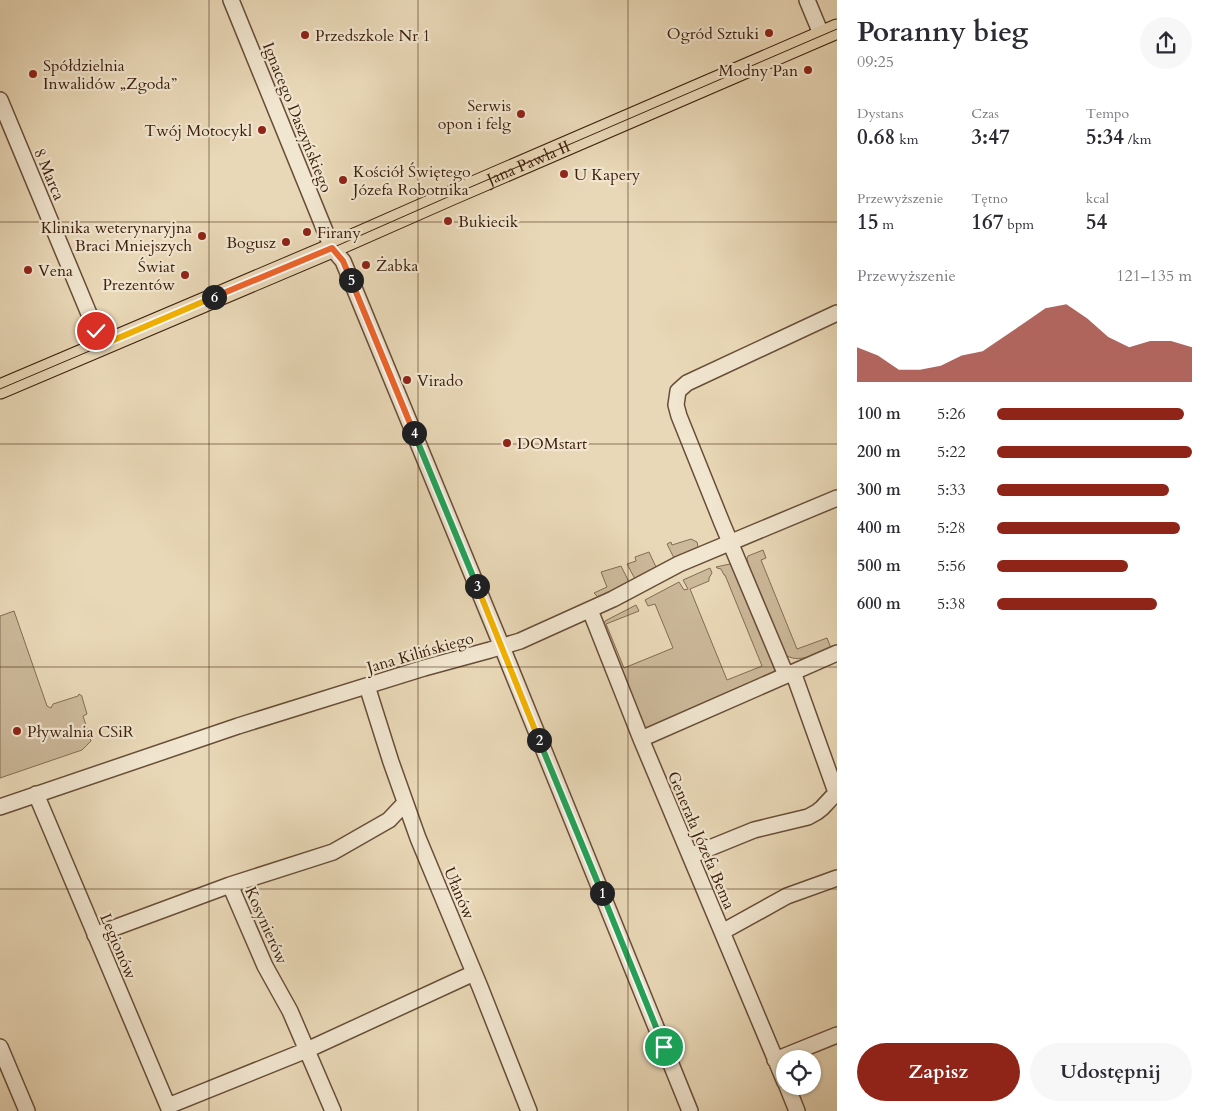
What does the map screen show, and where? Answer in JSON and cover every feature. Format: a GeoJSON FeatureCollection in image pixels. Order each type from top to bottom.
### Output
{"type":"FeatureCollection","features":[{"type":"Feature","properties":{"kind":"main road","name":"Jana Pawła II"},"geometry":{"type":"LineString","coordinates":[[0,389],[830,33]]}},
{"type":"Feature","properties":{"kind":"street","name":"Ignacego Daszyńskiego"},"geometry":{"type":"LineString","coordinates":[[231,0],[332,248],[343,261],[690,1111]]}},
{"type":"Feature","properties":{"kind":"street"},"geometry":{"type":"LineString","coordinates":[[807,0],[830,33]]}},
{"type":"Feature","properties":{"kind":"street","name":"8 Marca"},"geometry":{"type":"LineString","coordinates":[[0,100],[102,345]]}},
{"type":"Feature","properties":{"kind":"street"},"geometry":{"type":"LineString","coordinates":[[690,856],[754,830],[817,812],[836,788],[790,674],[731,542],[679,416],[676,405],[678,391],[687,383],[837,313]]}},
{"type":"Feature","properties":{"kind":"street","name":"Jana Kilińskiego"},"geometry":{"type":"LineString","coordinates":[[0,807],[238,726],[450,660],[520,641],[590,610],[679,564],[837,498]]}},
{"type":"Feature","properties":{"kind":"street","name":"Generała Józefa Bema"},"geometry":{"type":"LineString","coordinates":[[590,610],[641,739],[775,1060]]}},
{"type":"Feature","properties":{"kind":"street"},"geometry":{"type":"LineString","coordinates":[[641,739],[837,653]]}},
{"type":"Feature","properties":{"kind":"street","name":"Ułanów"},"geometry":{"type":"LineString","coordinates":[[367,686],[418,838],[529,1111]]}},
{"type":"Feature","properties":{"kind":"street","name":"Legionów"},"geometry":{"type":"LineString","coordinates":[[36,794],[169,1108]]}},
{"type":"Feature","properties":{"kind":"street"},"geometry":{"type":"LineString","coordinates":[[230,885],[333,852],[389,820],[405,803]]}},
{"type":"Feature","properties":{"kind":"street"},"geometry":{"type":"LineString","coordinates":[[722,932],[788,896],[837,878]]}},
{"type":"Feature","properties":{"kind":"street","name":"Kosynierów"},"geometry":{"type":"LineString","coordinates":[[95,935],[230,885],[265,966],[290,1012],[333,1111]]}},
{"type":"Feature","properties":{"kind":"street"},"geometry":{"type":"LineString","coordinates":[[169,1108],[307,1050],[474,973]]}},
{"type":"Feature","properties":{"kind":"street"},"geometry":{"type":"LineString","coordinates":[[775,1060],[837,1035]]}},
{"type":"Feature","properties":{"kind":"street"},"geometry":{"type":"LineString","coordinates":[[0,1047],[27,1111]]}},
{"type":"Feature","properties":{"kind":"street"},"geometry":{"type":"LineString","coordinates":[[791,1095],[798,1111]]}},
{"type":"Feature","properties":{"kind":"shaded area"},"geometry":{"type":"Polygon","coordinates":[[[691,539],[697,542],[698,547],[674,558],[667,544],[671,542],[672,545],[691,539]]]}},
{"type":"Feature","properties":{"kind":"shaded area"},"geometry":{"type":"Polygon","coordinates":[[[763,550],[766,558],[761,560],[797,649],[827,638],[831,648],[801,658],[789,657],[784,654],[745,563],[748,562],[748,556],[763,550]]]}},
{"type":"Feature","properties":{"kind":"shaded area"},"geometry":{"type":"Polygon","coordinates":[[[649,552],[656,567],[635,579],[627,564],[636,561],[635,557],[649,552]]]}},
{"type":"Feature","properties":{"kind":"shaded area"},"geometry":{"type":"Polygon","coordinates":[[[730,564],[775,664],[774,674],[643,731],[604,626],[605,621],[636,605],[639,611],[606,624],[624,668],[673,648],[655,604],[648,606],[645,600],[679,582],[684,590],[688,589],[683,580],[710,568],[712,573],[709,581],[690,589],[727,680],[762,666],[725,575],[721,569],[716,567],[730,564]]]}},
{"type":"Feature","properties":{"kind":"shaded area"},"geometry":{"type":"Polygon","coordinates":[[[621,566],[629,582],[598,597],[594,593],[607,587],[601,572],[621,566]]]}},
{"type":"Feature","properties":{"kind":"shaded area"},"geometry":{"type":"Polygon","coordinates":[[[14,611],[47,706],[51,708],[53,704],[78,696],[79,694],[82,696],[87,714],[83,716],[91,741],[82,750],[0,778],[0,616],[14,611]]]}},
{"type":"Feature","properties":{"kind":"tram line"},"geometry":{"type":"LineString","coordinates":[[0,389],[332,248],[837,29]]}},
{"type":"Feature","properties":{"kind":"place","name":"Ogród Sztuki"},"geometry":{"type":"Point","coordinates":[769,33]}},
{"type":"Feature","properties":{"kind":"place","name":"Przedszkole Nr 1"},"geometry":{"type":"Point","coordinates":[305,35]}},
{"type":"Feature","properties":{"kind":"place","name":"Modny Pan"},"geometry":{"type":"Point","coordinates":[808,70]}},
{"type":"Feature","properties":{"kind":"place","name":"Spółdzielnia Inwalidów „Zgoda”"},"geometry":{"type":"Point","coordinates":[33,74]}},
{"type":"Feature","properties":{"kind":"place","name":"Serwis opon i felg"},"geometry":{"type":"Point","coordinates":[521,114]}},
{"type":"Feature","properties":{"kind":"place","name":"Twój Motocykl"},"geometry":{"type":"Point","coordinates":[262,130]}},
{"type":"Feature","properties":{"kind":"place","name":"U Kapery"},"geometry":{"type":"Point","coordinates":[564,174]}},
{"type":"Feature","properties":{"kind":"place","name":"Kościół Świętego Józefa Robotnika"},"geometry":{"type":"Point","coordinates":[343,180]}},
{"type":"Feature","properties":{"kind":"place","name":"Bukiecik"},"geometry":{"type":"Point","coordinates":[448,221]}},
{"type":"Feature","properties":{"kind":"place","name":"Firany"},"geometry":{"type":"Point","coordinates":[307,232]}},
{"type":"Feature","properties":{"kind":"place","name":"Klinika weterynaryjna Braci Mniejszych"},"geometry":{"type":"Point","coordinates":[202,236]}},
{"type":"Feature","properties":{"kind":"place","name":"Bogusz"},"geometry":{"type":"Point","coordinates":[286,242]}},
{"type":"Feature","properties":{"kind":"place","name":"Żabka"},"geometry":{"type":"Point","coordinates":[366,265]}},
{"type":"Feature","properties":{"kind":"place","name":"Vena"},"geometry":{"type":"Point","coordinates":[28,270]}},
{"type":"Feature","properties":{"kind":"place","name":"Świat Prezentów"},"geometry":{"type":"Point","coordinates":[185,275]}},
{"type":"Feature","properties":{"kind":"place","name":"Virado"},"geometry":{"type":"Point","coordinates":[407,380]}},
{"type":"Feature","properties":{"kind":"place","name":"DOMstart"},"geometry":{"type":"Point","coordinates":[507,443]}},
{"type":"Feature","properties":{"kind":"place","name":"Pływalnia CSiR"},"geometry":{"type":"Point","coordinates":[17,731]}},
{"type":"Feature","properties":{"kind":"route"},"geometry":{"type":"LineString","coordinates":[[96,331],[102,345],[332,248],[341,257],[664,1047]]}}]}
